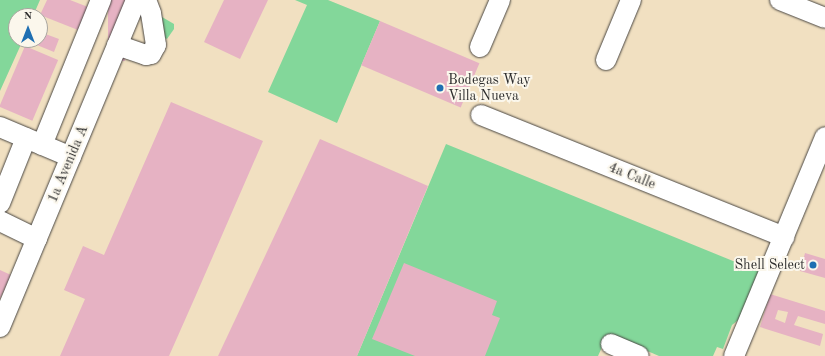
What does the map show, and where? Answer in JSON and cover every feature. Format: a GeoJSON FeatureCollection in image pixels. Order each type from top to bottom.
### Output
{"type":"FeatureCollection","features":[{"type":"Feature","properties":{"kind":"street"},"geometry":{"type":"LineString","coordinates":[[0,202],[34,142],[101,0]]}},
{"type":"Feature","properties":{"kind":"street","name":"1a Avenida A"},"geometry":{"type":"LineString","coordinates":[[0,327],[136,0]]}},
{"type":"Feature","properties":{"kind":"street"},"geometry":{"type":"LineString","coordinates":[[118,45],[146,55],[151,54],[156,46],[151,13],[146,0]]}},
{"type":"Feature","properties":{"kind":"street"},"geometry":{"type":"LineString","coordinates":[[480,47],[500,0]]}},
{"type":"Feature","properties":{"kind":"street"},"geometry":{"type":"LineString","coordinates":[[606,60],[631,0]]}},
{"type":"Feature","properties":{"kind":"street"},"geometry":{"type":"LineString","coordinates":[[780,0],[825,18]]}},
{"type":"Feature","properties":{"kind":"street","name":"4a Calle"},"geometry":{"type":"LineString","coordinates":[[481,115],[784,237]]}},
{"type":"Feature","properties":{"kind":"street"},"geometry":{"type":"LineString","coordinates":[[0,127],[71,157]]}},
{"type":"Feature","properties":{"kind":"street"},"geometry":{"type":"LineString","coordinates":[[734,356],[825,137]]}},
{"type":"Feature","properties":{"kind":"street"},"geometry":{"type":"LineString","coordinates":[[0,221],[37,239]]}},
{"type":"Feature","properties":{"kind":"street"},"geometry":{"type":"LineString","coordinates":[[611,344],[640,356]]}},
{"type":"Feature","properties":{"kind":"green space"},"geometry":{"type":"Polygon","coordinates":[[[0,0],[40,0],[36,8],[8,8],[8,48],[19,48],[0,91],[0,0]]]}},
{"type":"Feature","properties":{"kind":"green space"},"geometry":{"type":"Polygon","coordinates":[[[295,0],[328,0],[380,21],[337,123],[268,92],[307,5],[295,0]]]}},
{"type":"Feature","properties":{"kind":"green space"},"geometry":{"type":"Polygon","coordinates":[[[162,17],[174,24],[174,29],[167,39],[165,38],[162,17]]]}},
{"type":"Feature","properties":{"kind":"green space"},"geometry":{"type":"Polygon","coordinates":[[[446,144],[760,272],[742,317],[732,325],[723,349],[717,347],[713,356],[659,356],[608,334],[598,356],[357,356],[446,144]]]}},
{"type":"Feature","properties":{"kind":"building"},"geometry":{"type":"Polygon","coordinates":[[[47,0],[70,0],[88,7],[78,30],[48,18],[48,8],[43,8],[47,0]]]}},
{"type":"Feature","properties":{"kind":"building"},"geometry":{"type":"Polygon","coordinates":[[[108,0],[125,0],[125,61],[108,61],[108,0]]]}},
{"type":"Feature","properties":{"kind":"building"},"geometry":{"type":"Polygon","coordinates":[[[224,0],[268,0],[240,59],[204,42],[224,0]]]}},
{"type":"Feature","properties":{"kind":"building","name":"Bodegas Way Villa Nueva"},"geometry":{"type":"Polygon","coordinates":[[[380,21],[479,63],[461,107],[361,65],[380,21]]]}},
{"type":"Feature","properties":{"kind":"building"},"geometry":{"type":"Polygon","coordinates":[[[48,35],[59,39],[54,52],[44,48],[48,48],[48,35]]]}},
{"type":"Feature","properties":{"kind":"building"},"geometry":{"type":"Polygon","coordinates":[[[24,48],[30,48],[58,60],[32,121],[0,107],[24,48]]]}},
{"type":"Feature","properties":{"kind":"building"},"geometry":{"type":"Polygon","coordinates":[[[171,102],[263,141],[196,295],[169,356],[60,356],[85,299],[64,290],[83,246],[104,255],[171,102]]]}},
{"type":"Feature","properties":{"kind":"building"},"geometry":{"type":"Polygon","coordinates":[[[320,139],[428,186],[357,356],[218,356],[320,139]]]}},
{"type":"Feature","properties":{"kind":"building","name":"Shell Select"},"geometry":{"type":"Polygon","coordinates":[[[805,253],[825,259],[825,278],[800,271],[805,253]]]}},
{"type":"Feature","properties":{"kind":"building"},"geometry":{"type":"Polygon","coordinates":[[[404,263],[497,301],[492,315],[500,318],[485,356],[415,356],[372,339],[404,263]]]}},
{"type":"Feature","properties":{"kind":"building"},"geometry":{"type":"Polygon","coordinates":[[[0,270],[11,275],[0,299],[0,270]]]}},
{"type":"Feature","properties":{"kind":"building"},"geometry":{"type":"Polygon","coordinates":[[[770,294],[825,311],[825,324],[798,316],[794,325],[823,334],[820,346],[760,327],[770,294]],[[778,310],[775,319],[785,323],[788,312],[778,310]]]}},
{"type":"Feature","properties":{"kind":"place","name":"Bodegas Way Villa Nueva"},"geometry":{"type":"Point","coordinates":[440,88]}},
{"type":"Feature","properties":{"kind":"place","name":"Shell Select"},"geometry":{"type":"Point","coordinates":[813,265]}}]}
